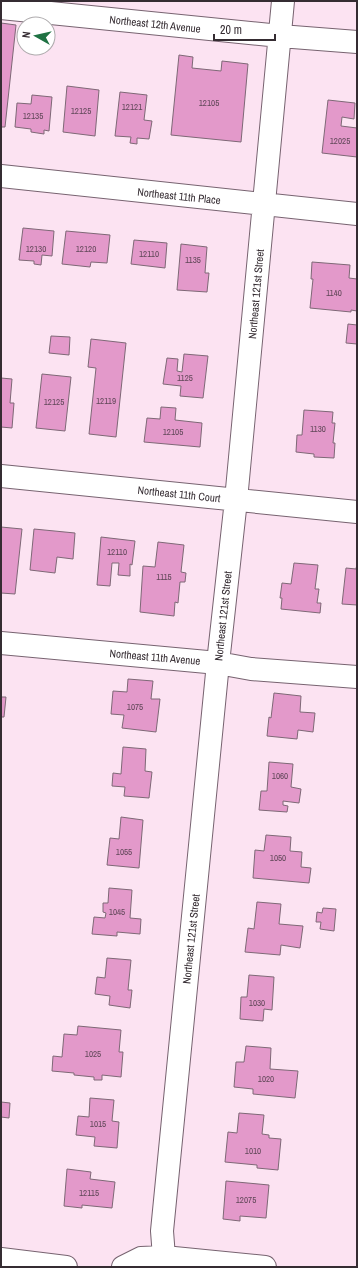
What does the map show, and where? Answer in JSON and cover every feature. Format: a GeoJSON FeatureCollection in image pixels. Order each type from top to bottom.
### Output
{"type":"FeatureCollection","features":[{"type":"Feature","properties":{"kind":"street","name":"Northeast 121st Street"},"geometry":{"type":"LineString","coordinates":[[164,1262],[162,1231],[218,663],[236,500],[283,1]]}},
{"type":"Feature","properties":{"kind":"street","name":"Northeast 12th Avenue"},"geometry":{"type":"LineString","coordinates":[[1,8],[280,36],[357,42]]}},
{"type":"Feature","properties":{"kind":"street","name":"Northeast 11th Place"},"geometry":{"type":"LineString","coordinates":[[1,176],[357,214]]}},
{"type":"Feature","properties":{"kind":"street","name":"Northeast 11th Court"},"geometry":{"type":"LineString","coordinates":[[1,476],[357,512]]}},
{"type":"Feature","properties":{"kind":"street","name":"Northeast 11th Avenue"},"geometry":{"type":"LineString","coordinates":[[1,643],[218,663],[251,669],[357,677]]}},
{"type":"Feature","properties":{"kind":"street"},"geometry":{"type":"LineString","coordinates":[[134,1264],[162,1231]]}},
{"type":"Feature","properties":{"kind":"street"},"geometry":{"type":"LineString","coordinates":[[1,1259],[66,1267]]}},
{"type":"Feature","properties":{"kind":"street"},"geometry":{"type":"LineString","coordinates":[[134,1264],[164,1262],[265,1267]]}},
{"type":"Feature","properties":{"kind":"building"},"geometry":{"type":"Polygon","coordinates":[[[1,23],[16,25],[5,127],[1,127],[1,23]]]}},
{"type":"Feature","properties":{"kind":"building"},"geometry":{"type":"Polygon","coordinates":[[[179,55],[193,57],[192,68],[221,71],[222,61],[248,64],[241,142],[171,135],[179,55]]]}},
{"type":"Feature","properties":{"kind":"building"},"geometry":{"type":"Polygon","coordinates":[[[67,86],[99,90],[95,136],[63,132],[67,86]]]}},
{"type":"Feature","properties":{"kind":"building"},"geometry":{"type":"Polygon","coordinates":[[[120,92],[147,95],[144,120],[152,121],[149,139],[137,138],[137,144],[130,143],[131,137],[115,136],[120,92]]]}},
{"type":"Feature","properties":{"kind":"building"},"geometry":{"type":"Polygon","coordinates":[[[32,95],[52,97],[49,131],[44,130],[44,134],[31,132],[31,129],[15,127],[17,103],[31,104],[32,95]]]}},
{"type":"Feature","properties":{"kind":"building"},"geometry":{"type":"Polygon","coordinates":[[[328,100],[355,103],[354,119],[342,117],[341,126],[357,128],[357,157],[322,153],[328,100]]]}},
{"type":"Feature","properties":{"kind":"building"},"geometry":{"type":"Polygon","coordinates":[[[23,228],[54,231],[52,256],[42,255],[41,265],[34,264],[34,261],[19,260],[23,228]]]}},
{"type":"Feature","properties":{"kind":"building"},"geometry":{"type":"Polygon","coordinates":[[[66,231],[110,235],[107,263],[91,262],[90,267],[62,264],[66,231]]]}},
{"type":"Feature","properties":{"kind":"building"},"geometry":{"type":"Polygon","coordinates":[[[134,240],[167,243],[165,268],[131,264],[134,240]]]}},
{"type":"Feature","properties":{"kind":"building"},"geometry":{"type":"Polygon","coordinates":[[[181,244],[207,247],[205,273],[209,273],[207,292],[177,290],[181,244]]]}},
{"type":"Feature","properties":{"kind":"building"},"geometry":{"type":"Polygon","coordinates":[[[312,262],[350,265],[349,278],[357,279],[357,311],[351,310],[351,312],[310,308],[313,279],[311,279],[312,262]]]}},
{"type":"Feature","properties":{"kind":"building"},"geometry":{"type":"Polygon","coordinates":[[[348,324],[357,325],[357,344],[346,343],[348,324]]]}},
{"type":"Feature","properties":{"kind":"building"},"geometry":{"type":"Polygon","coordinates":[[[51,336],[70,337],[69,355],[49,353],[51,336]]]}},
{"type":"Feature","properties":{"kind":"building"},"geometry":{"type":"Polygon","coordinates":[[[91,339],[126,343],[116,437],[89,434],[96,368],[88,367],[91,339]]]}},
{"type":"Feature","properties":{"kind":"building"},"geometry":{"type":"Polygon","coordinates":[[[184,354],[208,356],[203,398],[180,396],[181,386],[163,384],[167,358],[178,359],[177,371],[182,372],[184,354]]]}},
{"type":"Feature","properties":{"kind":"building"},"geometry":{"type":"Polygon","coordinates":[[[42,374],[71,377],[65,431],[36,428],[42,374]]]}},
{"type":"Feature","properties":{"kind":"building"},"geometry":{"type":"Polygon","coordinates":[[[1,378],[12,379],[10,403],[14,403],[12,428],[1,427],[1,378]]]}},
{"type":"Feature","properties":{"kind":"building"},"geometry":{"type":"Polygon","coordinates":[[[161,407],[176,408],[175,420],[202,423],[200,447],[144,442],[147,418],[160,419],[161,407]]]}},
{"type":"Feature","properties":{"kind":"building"},"geometry":{"type":"Polygon","coordinates":[[[304,410],[333,412],[332,423],[335,423],[333,443],[335,443],[334,458],[314,457],[314,454],[296,452],[297,435],[302,435],[304,410]]]}},
{"type":"Feature","properties":{"kind":"building"},"geometry":{"type":"Polygon","coordinates":[[[1,527],[22,529],[15,594],[1,593],[1,527]]]}},
{"type":"Feature","properties":{"kind":"building"},"geometry":{"type":"Polygon","coordinates":[[[34,529],[75,533],[73,559],[57,557],[55,573],[30,570],[34,529]]]}},
{"type":"Feature","properties":{"kind":"building"},"geometry":{"type":"Polygon","coordinates":[[[101,537],[135,541],[132,565],[130,564],[130,576],[118,575],[119,563],[112,563],[110,586],[97,585],[101,537]]]}},
{"type":"Feature","properties":{"kind":"building"},"geometry":{"type":"Polygon","coordinates":[[[158,542],[184,545],[181,572],[186,573],[185,582],[180,582],[178,603],[175,602],[174,616],[140,612],[143,566],[155,567],[158,542]]]}},
{"type":"Feature","properties":{"kind":"building"},"geometry":{"type":"Polygon","coordinates":[[[294,563],[318,565],[315,589],[319,589],[317,603],[321,603],[320,613],[281,609],[282,598],[280,598],[282,583],[291,584],[294,563]]]}},
{"type":"Feature","properties":{"kind":"building"},"geometry":{"type":"Polygon","coordinates":[[[357,564],[357,605],[342,604],[346,568],[356,569],[357,564]]]}},
{"type":"Feature","properties":{"kind":"building"},"geometry":{"type":"Polygon","coordinates":[[[128,679],[153,681],[151,699],[160,699],[156,732],[122,728],[124,715],[111,714],[113,691],[127,692],[128,679]]]}},
{"type":"Feature","properties":{"kind":"building"},"geometry":{"type":"Polygon","coordinates":[[[274,693],[301,696],[300,712],[315,713],[313,732],[298,730],[297,739],[267,736],[274,693]]]}},
{"type":"Feature","properties":{"kind":"building"},"geometry":{"type":"Polygon","coordinates":[[[1,697],[6,697],[4,717],[1,717],[1,697]]]}},
{"type":"Feature","properties":{"kind":"building"},"geometry":{"type":"Polygon","coordinates":[[[123,747],[146,749],[145,771],[152,772],[149,798],[124,796],[125,787],[112,786],[113,773],[121,774],[123,747]]]}},
{"type":"Feature","properties":{"kind":"building"},"geometry":{"type":"Polygon","coordinates":[[[269,762],[293,764],[291,787],[301,789],[299,803],[283,801],[283,805],[288,806],[287,812],[259,810],[261,791],[267,791],[269,762]]]}},
{"type":"Feature","properties":{"kind":"building"},"geometry":{"type":"Polygon","coordinates":[[[121,817],[143,820],[139,868],[107,865],[110,838],[119,839],[121,817]]]}},
{"type":"Feature","properties":{"kind":"building"},"geometry":{"type":"Polygon","coordinates":[[[266,835],[291,837],[290,851],[302,852],[301,867],[311,868],[309,883],[253,878],[255,850],[264,851],[266,835]]]}},
{"type":"Feature","properties":{"kind":"building"},"geometry":{"type":"Polygon","coordinates":[[[109,888],[132,890],[130,918],[141,919],[140,934],[117,932],[117,936],[92,934],[94,917],[105,918],[106,913],[103,912],[103,903],[108,903],[109,888]]]}},
{"type":"Feature","properties":{"kind":"building"},"geometry":{"type":"Polygon","coordinates":[[[257,902],[281,904],[279,924],[303,926],[300,948],[281,945],[280,955],[245,952],[248,928],[254,929],[257,902]]]}},
{"type":"Feature","properties":{"kind":"building"},"geometry":{"type":"Polygon","coordinates":[[[323,908],[336,909],[334,931],[320,929],[321,922],[316,922],[317,912],[322,913],[323,908]]]}},
{"type":"Feature","properties":{"kind":"building"},"geometry":{"type":"Polygon","coordinates":[[[107,958],[131,960],[128,990],[132,990],[130,1008],[109,1005],[110,996],[95,994],[97,977],[105,978],[107,958]]]}},
{"type":"Feature","properties":{"kind":"building"},"geometry":{"type":"Polygon","coordinates":[[[249,975],[274,977],[272,1010],[264,1009],[263,1021],[240,1019],[241,997],[247,997],[249,975]]]}},
{"type":"Feature","properties":{"kind":"building"},"geometry":{"type":"Polygon","coordinates":[[[78,1026],[121,1030],[119,1052],[123,1052],[121,1077],[102,1075],[102,1080],[94,1080],[94,1077],[52,1071],[53,1056],[62,1057],[64,1034],[77,1035],[78,1026]]]}},
{"type":"Feature","properties":{"kind":"building"},"geometry":{"type":"Polygon","coordinates":[[[246,1046],[271,1048],[270,1069],[298,1071],[295,1098],[253,1094],[253,1089],[234,1087],[236,1062],[244,1062],[246,1046]]]}},
{"type":"Feature","properties":{"kind":"building"},"geometry":{"type":"Polygon","coordinates":[[[90,1098],[114,1100],[112,1121],[119,1122],[117,1148],[94,1146],[95,1137],[76,1135],[78,1116],[89,1117],[90,1098]]]}},
{"type":"Feature","properties":{"kind":"building"},"geometry":{"type":"Polygon","coordinates":[[[1,1102],[10,1103],[9,1118],[1,1117],[1,1102]]]}},
{"type":"Feature","properties":{"kind":"building"},"geometry":{"type":"Polygon","coordinates":[[[239,1113],[264,1115],[262,1134],[269,1135],[269,1138],[281,1139],[278,1170],[257,1168],[257,1165],[225,1162],[228,1132],[237,1133],[239,1113]]]}},
{"type":"Feature","properties":{"kind":"building"},"geometry":{"type":"Polygon","coordinates":[[[67,1169],[91,1172],[90,1179],[115,1182],[112,1208],[82,1205],[82,1208],[64,1206],[67,1169]]]}},
{"type":"Feature","properties":{"kind":"building"},"geometry":{"type":"Polygon","coordinates":[[[226,1181],[269,1185],[266,1218],[240,1216],[240,1221],[223,1219],[226,1181]]]}}]}
